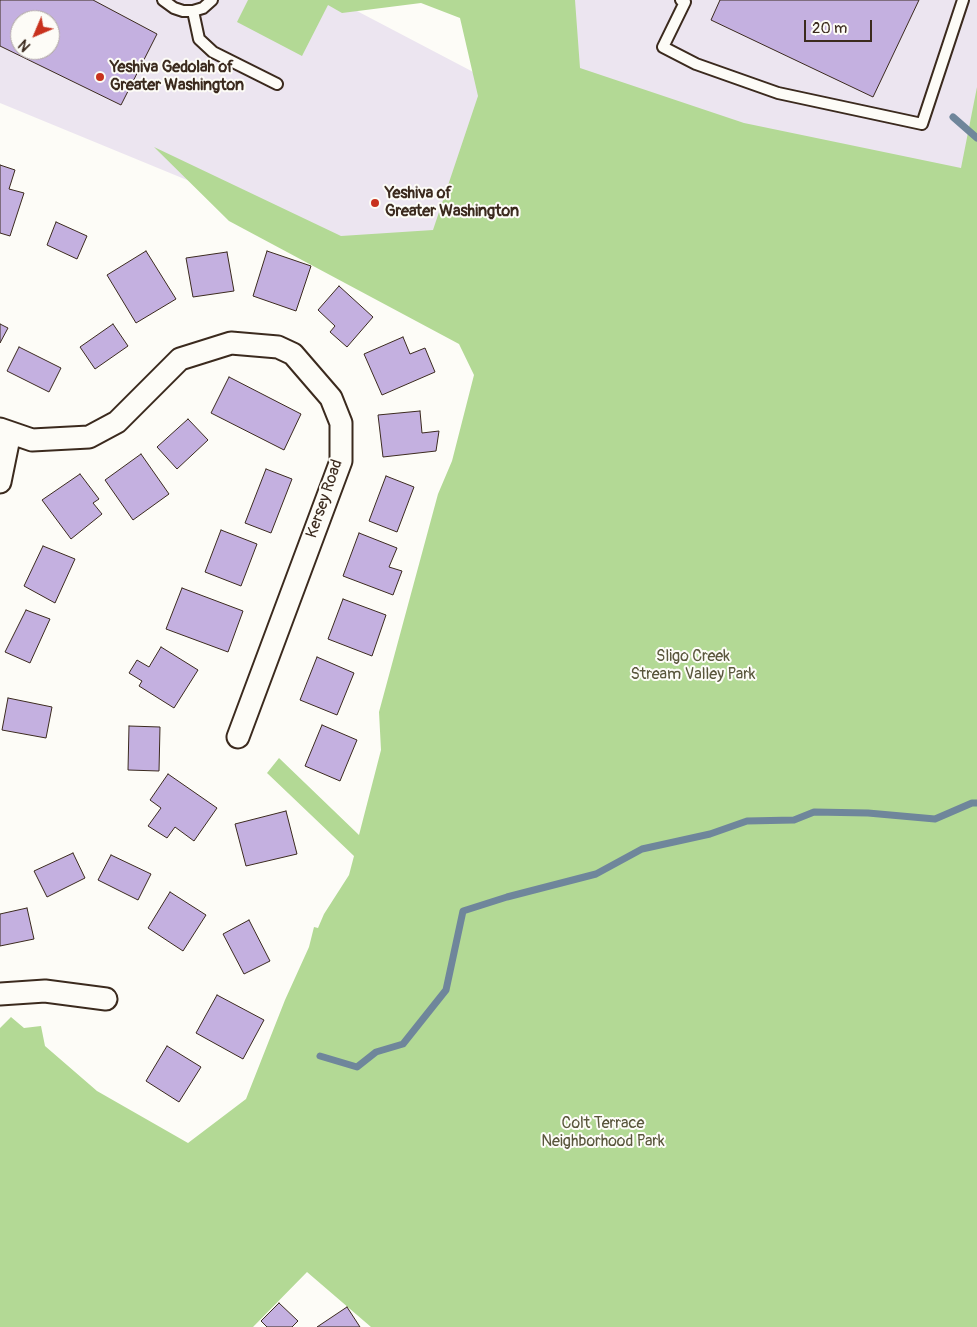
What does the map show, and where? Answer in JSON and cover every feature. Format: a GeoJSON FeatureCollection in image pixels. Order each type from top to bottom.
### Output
{"type":"FeatureCollection","features":[{"type":"Feature","properties":{"kind":"street","name":"Kersey Road"},"geometry":{"type":"LineString","coordinates":[[5,431],[32,440],[89,437],[117,422],[180,359],[231,343],[278,347],[293,354],[331,398],[341,423],[341,461],[238,736]]}},
{"type":"Feature","properties":{"kind":"street"},"geometry":{"type":"LineString","coordinates":[[0,482],[5,431]]}},
{"type":"Feature","properties":{"kind":"street"},"geometry":{"type":"LineString","coordinates":[[0,994],[45,991],[106,999]]}},
{"type":"Feature","properties":{"kind":"lane"},"geometry":{"type":"LineString","coordinates":[[163,0],[174,8],[183,11],[203,8],[212,0]]}},
{"type":"Feature","properties":{"kind":"lane"},"geometry":{"type":"LineString","coordinates":[[681,0],[685,2],[663,48],[696,64],[778,93],[922,124],[963,0]]}},
{"type":"Feature","properties":{"kind":"lane"},"geometry":{"type":"LineString","coordinates":[[193,11],[199,39],[213,52],[277,84]]}},
{"type":"Feature","properties":{"kind":"shaded area"},"geometry":{"type":"Polygon","coordinates":[[[0,0],[336,0],[540,107],[574,0],[977,0],[977,180],[476,299],[0,103],[0,0]]]}},
{"type":"Feature","properties":{"kind":"green space","name":"Sligo Creek Stream Valley Park"},"geometry":{"type":"Polygon","coordinates":[[[248,0],[575,0],[580,68],[744,123],[961,168],[977,87],[977,1327],[371,1327],[307,1272],[253,1327],[0,1327],[0,1028],[11,1017],[24,1028],[41,1026],[45,1046],[97,1091],[188,1143],[246,1099],[285,1000],[309,947],[314,927],[318,928],[324,914],[349,875],[354,856],[267,773],[279,758],[359,835],[381,750],[379,712],[438,494],[452,461],[474,375],[459,344],[229,221],[154,147],[341,236],[433,230],[478,96],[460,18],[421,3],[342,13],[328,5],[302,56],[237,22],[248,0]]]}},
{"type":"Feature","properties":{"kind":"building","name":"Yeshiva Gedolah of Greater Washington"},"geometry":{"type":"Polygon","coordinates":[[[0,0],[93,0],[157,34],[121,105],[29,60],[60,60],[60,10],[10,10],[10,51],[0,46],[0,0]]]}},
{"type":"Feature","properties":{"kind":"building"},"geometry":{"type":"Polygon","coordinates":[[[720,0],[919,0],[873,97],[711,20],[720,0]]]}},
{"type":"Feature","properties":{"kind":"building"},"geometry":{"type":"Polygon","coordinates":[[[0,165],[15,170],[9,189],[24,193],[10,236],[0,233],[0,165]]]}},
{"type":"Feature","properties":{"kind":"building"},"geometry":{"type":"Polygon","coordinates":[[[56,222],[87,236],[77,259],[47,245],[56,222]]]}},
{"type":"Feature","properties":{"kind":"building"},"geometry":{"type":"Polygon","coordinates":[[[146,251],[176,299],[136,323],[107,275],[146,251]]]}},
{"type":"Feature","properties":{"kind":"building"},"geometry":{"type":"Polygon","coordinates":[[[267,251],[311,266],[296,311],[253,296],[267,251]]]}},
{"type":"Feature","properties":{"kind":"building"},"geometry":{"type":"Polygon","coordinates":[[[227,252],[234,291],[193,297],[186,258],[227,252]]]}},
{"type":"Feature","properties":{"kind":"building"},"geometry":{"type":"Polygon","coordinates":[[[339,286],[373,317],[347,347],[330,332],[335,326],[318,310],[339,286]]]}},
{"type":"Feature","properties":{"kind":"building"},"geometry":{"type":"Polygon","coordinates":[[[0,324],[8,328],[0,343],[0,324]]]}},
{"type":"Feature","properties":{"kind":"building"},"geometry":{"type":"Polygon","coordinates":[[[113,324],[128,346],[95,369],[80,347],[113,324]]]}},
{"type":"Feature","properties":{"kind":"building"},"geometry":{"type":"Polygon","coordinates":[[[403,337],[410,354],[425,348],[435,372],[382,395],[364,354],[403,337]]]}},
{"type":"Feature","properties":{"kind":"building"},"geometry":{"type":"Polygon","coordinates":[[[19,347],[61,368],[49,392],[7,371],[19,347]]]}},
{"type":"Feature","properties":{"kind":"building"},"geometry":{"type":"Polygon","coordinates":[[[229,377],[301,414],[284,450],[211,413],[229,377]]]}},
{"type":"Feature","properties":{"kind":"building"},"geometry":{"type":"Polygon","coordinates":[[[420,411],[422,433],[439,431],[436,451],[383,457],[378,415],[420,411]]]}},
{"type":"Feature","properties":{"kind":"building"},"geometry":{"type":"Polygon","coordinates":[[[188,419],[208,440],[177,469],[157,447],[188,419]]]}},
{"type":"Feature","properties":{"kind":"building"},"geometry":{"type":"Polygon","coordinates":[[[141,454],[169,494],[133,520],[105,480],[141,454]]]}},
{"type":"Feature","properties":{"kind":"building"},"geometry":{"type":"Polygon","coordinates":[[[266,469],[292,479],[271,533],[245,523],[266,469]]]}},
{"type":"Feature","properties":{"kind":"building"},"geometry":{"type":"Polygon","coordinates":[[[80,474],[99,499],[93,503],[102,514],[71,539],[42,500],[80,474]]]}},
{"type":"Feature","properties":{"kind":"building"},"geometry":{"type":"Polygon","coordinates":[[[386,476],[414,487],[397,532],[369,521],[386,476]]]}},
{"type":"Feature","properties":{"kind":"building"},"geometry":{"type":"Polygon","coordinates":[[[221,530],[257,544],[241,586],[205,572],[221,530]]]}},
{"type":"Feature","properties":{"kind":"building"},"geometry":{"type":"Polygon","coordinates":[[[359,533],[397,548],[389,567],[402,571],[393,595],[343,576],[359,533]]]}},
{"type":"Feature","properties":{"kind":"building"},"geometry":{"type":"Polygon","coordinates":[[[43,546],[75,559],[55,603],[24,586],[43,546]]]}},
{"type":"Feature","properties":{"kind":"building"},"geometry":{"type":"Polygon","coordinates":[[[182,588],[243,611],[228,652],[166,629],[182,588]]]}},
{"type":"Feature","properties":{"kind":"building"},"geometry":{"type":"Polygon","coordinates":[[[343,599],[386,615],[372,656],[328,639],[343,599]]]}},
{"type":"Feature","properties":{"kind":"building"},"geometry":{"type":"Polygon","coordinates":[[[26,610],[50,619],[30,663],[5,652],[26,610]]]}},
{"type":"Feature","properties":{"kind":"building"},"geometry":{"type":"Polygon","coordinates":[[[161,647],[198,670],[174,708],[139,686],[142,681],[129,673],[137,660],[149,667],[161,647]]]}},
{"type":"Feature","properties":{"kind":"building"},"geometry":{"type":"Polygon","coordinates":[[[317,657],[354,673],[337,715],[300,700],[317,657]]]}},
{"type":"Feature","properties":{"kind":"building"},"geometry":{"type":"Polygon","coordinates":[[[8,698],[52,707],[46,738],[2,730],[8,698]]]}},
{"type":"Feature","properties":{"kind":"building"},"geometry":{"type":"Polygon","coordinates":[[[322,725],[357,740],[340,781],[305,766],[322,725]]]}},
{"type":"Feature","properties":{"kind":"building"},"geometry":{"type":"Polygon","coordinates":[[[129,726],[160,727],[159,771],[128,770],[129,726]]]}},
{"type":"Feature","properties":{"kind":"building"},"geometry":{"type":"Polygon","coordinates":[[[168,774],[217,808],[194,841],[175,827],[167,838],[148,826],[161,808],[150,800],[168,774]]]}},
{"type":"Feature","properties":{"kind":"building"},"geometry":{"type":"Polygon","coordinates":[[[286,811],[297,854],[246,866],[235,824],[286,811]]]}},
{"type":"Feature","properties":{"kind":"building"},"geometry":{"type":"Polygon","coordinates":[[[73,853],[85,878],[47,897],[34,871],[73,853]]]}},
{"type":"Feature","properties":{"kind":"building"},"geometry":{"type":"Polygon","coordinates":[[[111,855],[151,874],[138,900],[98,880],[111,855]]]}},
{"type":"Feature","properties":{"kind":"building"},"geometry":{"type":"Polygon","coordinates":[[[170,892],[206,915],[183,951],[148,928],[170,892]]]}},
{"type":"Feature","properties":{"kind":"building"},"geometry":{"type":"Polygon","coordinates":[[[27,908],[34,939],[0,946],[0,914],[27,908]]]}},
{"type":"Feature","properties":{"kind":"building"},"geometry":{"type":"Polygon","coordinates":[[[249,920],[270,961],[244,974],[223,934],[249,920]]]}},
{"type":"Feature","properties":{"kind":"building"},"geometry":{"type":"Polygon","coordinates":[[[217,995],[264,1020],[243,1059],[196,1033],[217,995]]]}},
{"type":"Feature","properties":{"kind":"building"},"geometry":{"type":"Polygon","coordinates":[[[167,1046],[201,1067],[179,1102],[146,1081],[167,1046]]]}},
{"type":"Feature","properties":{"kind":"building"},"geometry":{"type":"Polygon","coordinates":[[[279,1303],[298,1321],[292,1327],[267,1327],[261,1321],[279,1303]]]}},
{"type":"Feature","properties":{"kind":"building"},"geometry":{"type":"Polygon","coordinates":[[[347,1307],[360,1327],[317,1327],[347,1307]]]}},
{"type":"Feature","properties":{"kind":"waterway"},"geometry":{"type":"LineString","coordinates":[[953,117],[977,138]]}},
{"type":"Feature","properties":{"kind":"waterway"},"geometry":{"type":"LineString","coordinates":[[320,1056],[357,1067],[376,1052],[403,1044],[446,990],[463,911],[507,897],[596,874],[642,849],[710,834],[747,821],[794,820],[814,812],[868,813],[935,819],[972,803],[977,803]]}},
{"type":"Feature","properties":{"kind":"place","name":"Yeshiva Gedolah of Greater Washington"},"geometry":{"type":"Point","coordinates":[100,77]}},
{"type":"Feature","properties":{"kind":"place","name":"Yeshiva of Greater Washington"},"geometry":{"type":"Point","coordinates":[375,203]}},
{"type":"Feature","properties":{"kind":"park label","name":"Colt Terrace Neighborhood Park"},"geometry":{"type":"Point","coordinates":[603,1133]}}]}
